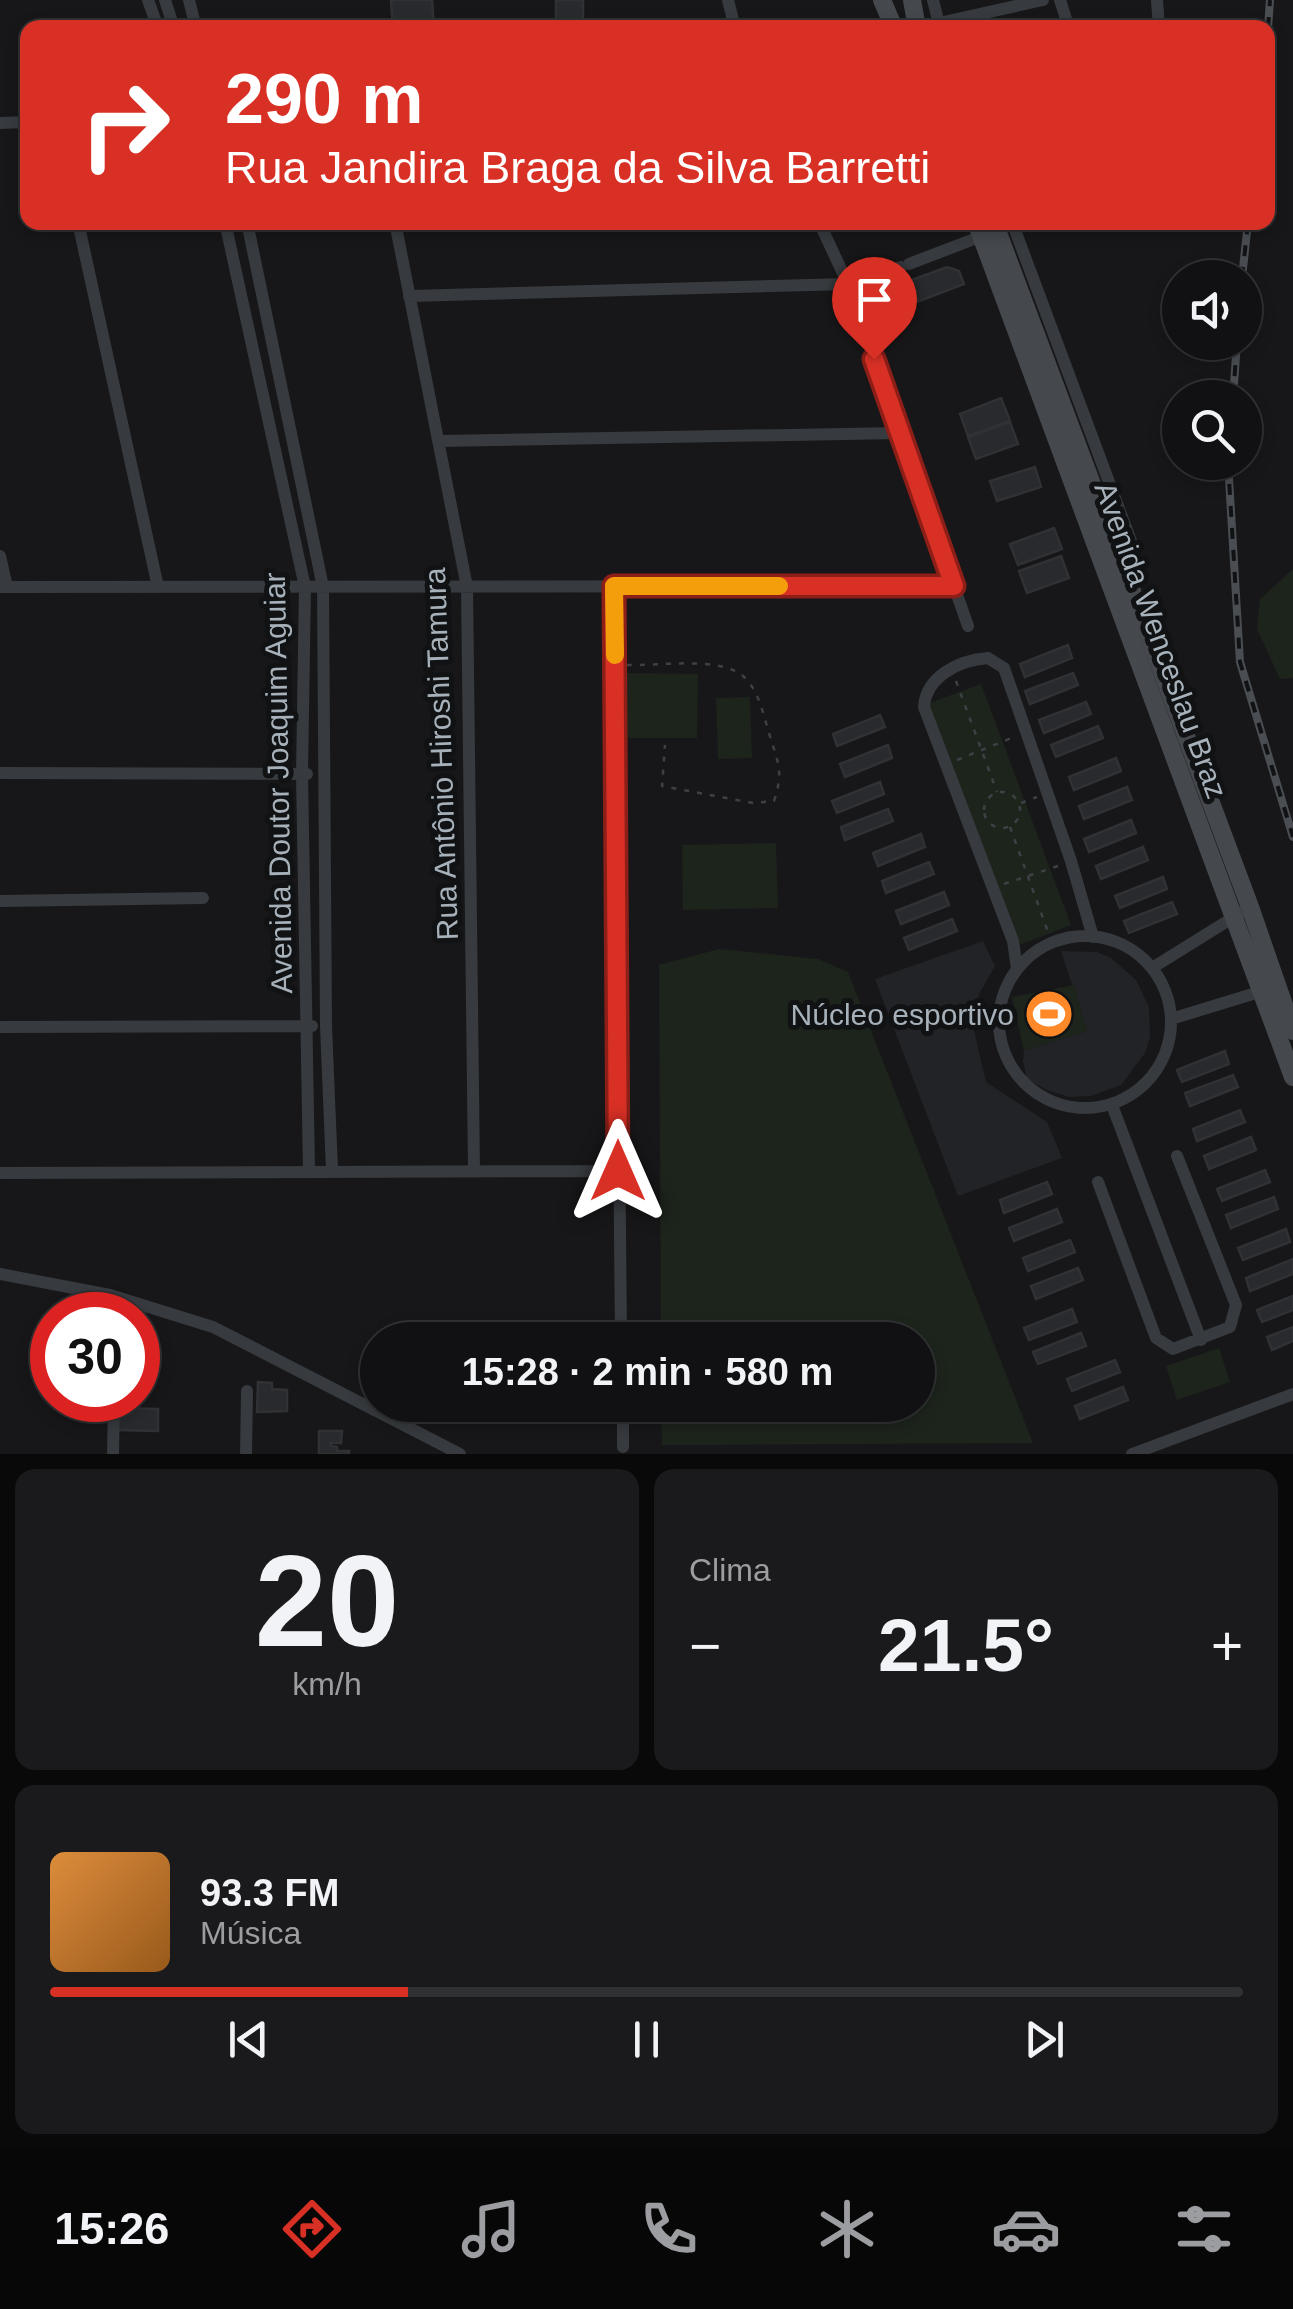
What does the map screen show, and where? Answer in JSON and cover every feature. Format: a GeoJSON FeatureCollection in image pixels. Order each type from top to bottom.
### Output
{"type":"FeatureCollection","features":[{"type":"Feature","properties":{"kind":"street"},"geometry":{"type":"LineString","coordinates":[[960,20],[1043,0]]}},
{"type":"Feature","properties":{"kind":"street"},"geometry":{"type":"LineString","coordinates":[[80,230],[158,587]]}},
{"type":"Feature","properties":{"kind":"street","name":"Avenida Doutor Joaquim Aguiar"},"geometry":{"type":"LineString","coordinates":[[227,230],[305,587],[302,774],[309,1170]]}},
{"type":"Feature","properties":{"kind":"street","name":"Avenida Doutor Joaquim Aguiar"},"geometry":{"type":"LineString","coordinates":[[248,230],[324,587],[322,774],[332,1170]]}},
{"type":"Feature","properties":{"kind":"street","name":"Rua Antônio Hiroshi Tamura"},"geometry":{"type":"LineString","coordinates":[[397,230],[467,587],[474,1171]]}},
{"type":"Feature","properties":{"kind":"street"},"geometry":{"type":"LineString","coordinates":[[822,230],[848,284],[968,626]]}},
{"type":"Feature","properties":{"kind":"street"},"geometry":{"type":"LineString","coordinates":[[410,296],[848,284],[905,265],[986,230]]}},
{"type":"Feature","properties":{"kind":"street","name":"Avenida Wenceslau Braz"},"geometry":{"type":"LineString","coordinates":[[996,230],[1129,584],[1152,671],[1250,907],[1293,1077]]}},
{"type":"Feature","properties":{"kind":"street","name":"Avenida Wenceslau Braz"},"geometry":{"type":"LineString","coordinates":[[996,230],[1152,671],[1232,918],[1293,1031]]}},
{"type":"Feature","properties":{"kind":"street"},"geometry":{"type":"LineString","coordinates":[[997,230],[1134,548],[1129,584]]}},
{"type":"Feature","properties":{"kind":"street"},"geometry":{"type":"LineString","coordinates":[[440,440],[900,433]]}},
{"type":"Feature","properties":{"kind":"street"},"geometry":{"type":"LineString","coordinates":[[0,556],[4,588],[954,586]]}},
{"type":"Feature","properties":{"kind":"street"},"geometry":{"type":"LineString","coordinates":[[614,586],[621,1322]]}},
{"type":"Feature","properties":{"kind":"street"},"geometry":{"type":"LineString","coordinates":[[1016,970],[1013,941],[928,721],[924,699],[933,682],[951,669],[976,659],[998,661],[1004,668],[1071,861],[1092,937]]}},
{"type":"Feature","properties":{"kind":"street"},"geometry":{"type":"LineString","coordinates":[[0,774],[322,774]]}},
{"type":"Feature","properties":{"kind":"street"},"geometry":{"type":"LineString","coordinates":[[0,900],[203,898]]}},
{"type":"Feature","properties":{"kind":"street"},"geometry":{"type":"LineString","coordinates":[[1152,968],[1250,907]]}},
{"type":"Feature","properties":{"kind":"street"},"geometry":{"type":"LineString","coordinates":[[1092,937],[1126,946],[1152,968],[1169,1002],[1171,1020],[1168,1049],[1155,1073],[1136,1092],[1112,1105],[1085,1110],[1058,1105],[1033,1092],[1014,1073],[1002,1048],[998,1021],[1003,994],[1016,970],[1034,952],[1052,943],[1092,937]]}},
{"type":"Feature","properties":{"kind":"street"},"geometry":{"type":"LineString","coordinates":[[1171,1020],[1269,989]]}},
{"type":"Feature","properties":{"kind":"street"},"geometry":{"type":"LineString","coordinates":[[0,1028],[326,1026]]}},
{"type":"Feature","properties":{"kind":"street"},"geometry":{"type":"LineString","coordinates":[[1112,1105],[1201,1340]]}},
{"type":"Feature","properties":{"kind":"street"},"geometry":{"type":"LineString","coordinates":[[1098,1182],[1156,1338],[1173,1349],[1201,1340],[1230,1327],[1236,1305],[1177,1156]]}},
{"type":"Feature","properties":{"kind":"street"},"geometry":{"type":"LineString","coordinates":[[0,1173],[618,1171]]}},
{"type":"Feature","properties":{"kind":"street"},"geometry":{"type":"LineString","coordinates":[[0,1274],[110,1295],[213,1327],[460,1454]]}},
{"type":"Feature","properties":{"kind":"street"},"geometry":{"type":"LineString","coordinates":[[246,1454],[247,1390]]}},
{"type":"Feature","properties":{"kind":"street"},"geometry":{"type":"LineString","coordinates":[[1132,1454],[1293,1394]]}},
{"type":"Feature","properties":{"kind":"street"},"geometry":{"type":"LineString","coordinates":[[113,1454],[114,1422]]}},
{"type":"Feature","properties":{"kind":"street"},"geometry":{"type":"LineString","coordinates":[[623,1422],[624,1447]]}},
{"type":"Feature","properties":{"kind":"path"},"geometry":{"type":"LineString","coordinates":[[615,665],[715,666],[732,669],[745,678],[758,698],[782,778],[774,802],[753,803],[662,786],[665,745]]}},
{"type":"Feature","properties":{"kind":"path"},"geometry":{"type":"LineString","coordinates":[[951,669],[997,792]]}},
{"type":"Feature","properties":{"kind":"path"},"geometry":{"type":"LineString","coordinates":[[946,764],[1026,732]]}},
{"type":"Feature","properties":{"kind":"path"},"geometry":{"type":"LineString","coordinates":[[997,792],[1013,795],[1020,803],[1020,814],[1010,827]]}},
{"type":"Feature","properties":{"kind":"path"},"geometry":{"type":"LineString","coordinates":[[997,792],[985,805],[985,817],[993,826],[1010,827]]}},
{"type":"Feature","properties":{"kind":"path"},"geometry":{"type":"LineString","coordinates":[[1020,803],[1046,794]]}},
{"type":"Feature","properties":{"kind":"path"},"geometry":{"type":"LineString","coordinates":[[1010,827],[1052,943]]}},
{"type":"Feature","properties":{"kind":"path"},"geometry":{"type":"LineString","coordinates":[[993,888],[1071,861]]}},
{"type":"Feature","properties":{"kind":"shaded area"},"geometry":{"type":"Polygon","coordinates":[[[1293,569],[1293,678],[1280,679],[1257,629],[1260,599],[1293,569]]]}},
{"type":"Feature","properties":{"kind":"shaded area"},"geometry":{"type":"Polygon","coordinates":[[[625,673],[698,674],[697,738],[624,738],[625,673]]]}},
{"type":"Feature","properties":{"kind":"shaded area"},"geometry":{"type":"Polygon","coordinates":[[[981,684],[1071,925],[1017,946],[927,704],[981,684]]]}},
{"type":"Feature","properties":{"kind":"shaded area"},"geometry":{"type":"Polygon","coordinates":[[[750,697],[752,758],[718,759],[716,698],[750,697]]]}},
{"type":"Feature","properties":{"kind":"shaded area"},"geometry":{"type":"Polygon","coordinates":[[[776,843],[778,908],[683,910],[682,845],[776,843]]]}},
{"type":"Feature","properties":{"kind":"shaded area"},"geometry":{"type":"Polygon","coordinates":[[[983,941],[995,966],[979,994],[974,1030],[986,1082],[1047,1122],[1062,1158],[958,1196],[875,979],[983,941]]]}},
{"type":"Feature","properties":{"kind":"shaded area"},"geometry":{"type":"Polygon","coordinates":[[[719,949],[818,959],[848,972],[1033,1443],[662,1445],[661,1422],[935,1422],[935,1322],[661,1322],[659,965],[719,949]]]}},
{"type":"Feature","properties":{"kind":"shaded area"},"geometry":{"type":"Polygon","coordinates":[[[1061,951],[1097,952],[1111,958],[1136,980],[1149,1007],[1150,1037],[1145,1053],[1121,1085],[1091,1096],[1069,1097],[1047,1090],[1027,1079],[1023,1061],[1024,1051],[1087,1031],[1061,951]]]}},
{"type":"Feature","properties":{"kind":"shaded area","name":"Núcleo esportivo"},"geometry":{"type":"Polygon","coordinates":[[[1074,985],[1087,1031],[1024,1051],[1012,997],[1074,985]]]}},
{"type":"Feature","properties":{"kind":"shaded area"},"geometry":{"type":"Polygon","coordinates":[[[1219,1348],[1230,1382],[1177,1400],[1166,1366],[1219,1348]]]}},
{"type":"Feature","properties":{"kind":"building"},"geometry":{"type":"Polygon","coordinates":[[[391,0],[432,0],[433,20],[392,20],[391,0]]]}},
{"type":"Feature","properties":{"kind":"building"},"geometry":{"type":"Polygon","coordinates":[[[556,0],[583,0],[583,20],[556,20],[556,0]]]}},
{"type":"Feature","properties":{"kind":"building"},"geometry":{"type":"Polygon","coordinates":[[[947,267],[959,271],[964,284],[917,302],[909,281],[947,267]]]}},
{"type":"Feature","properties":{"kind":"building"},"geometry":{"type":"Polygon","coordinates":[[[1001,398],[1010,421],[968,436],[960,414],[1001,398]]]}},
{"type":"Feature","properties":{"kind":"building"},"geometry":{"type":"Polygon","coordinates":[[[1010,422],[1018,444],[976,459],[968,437],[1010,422]]]}},
{"type":"Feature","properties":{"kind":"building"},"geometry":{"type":"Polygon","coordinates":[[[1035,467],[1041,487],[997,501],[990,481],[1035,467]]]}},
{"type":"Feature","properties":{"kind":"building"},"geometry":{"type":"Polygon","coordinates":[[[1054,528],[1062,549],[1018,565],[1010,544],[1054,528]]]}},
{"type":"Feature","properties":{"kind":"building"},"geometry":{"type":"Polygon","coordinates":[[[1061,556],[1069,578],[1027,593],[1019,571],[1061,556]]]}},
{"type":"Feature","properties":{"kind":"building"},"geometry":{"type":"Polygon","coordinates":[[[1068,645],[1072,658],[1025,677],[1020,664],[1068,645]]]}},
{"type":"Feature","properties":{"kind":"building"},"geometry":{"type":"Polygon","coordinates":[[[1073,673],[1078,685],[1030,704],[1025,691],[1073,673]]]}},
{"type":"Feature","properties":{"kind":"building"},"geometry":{"type":"Polygon","coordinates":[[[1086,702],[1091,714],[1044,733],[1039,720],[1086,702]]]}},
{"type":"Feature","properties":{"kind":"building"},"geometry":{"type":"Polygon","coordinates":[[[880,715],[885,727],[837,746],[833,734],[880,715]]]}},
{"type":"Feature","properties":{"kind":"building"},"geometry":{"type":"Polygon","coordinates":[[[1098,726],[1103,738],[1056,757],[1051,745],[1098,726]]]}},
{"type":"Feature","properties":{"kind":"building"},"geometry":{"type":"Polygon","coordinates":[[[888,745],[892,758],[845,777],[840,764],[888,745]]]}},
{"type":"Feature","properties":{"kind":"building"},"geometry":{"type":"Polygon","coordinates":[[[1116,758],[1121,771],[1074,790],[1069,777],[1116,758]]]}},
{"type":"Feature","properties":{"kind":"building"},"geometry":{"type":"Polygon","coordinates":[[[880,782],[884,794],[837,813],[832,801],[880,782]]]}},
{"type":"Feature","properties":{"kind":"building"},"geometry":{"type":"Polygon","coordinates":[[[1127,787],[1132,800],[1084,819],[1079,806],[1127,787]]]}},
{"type":"Feature","properties":{"kind":"building"},"geometry":{"type":"Polygon","coordinates":[[[888,809],[893,821],[845,840],[841,827],[888,809]]]}},
{"type":"Feature","properties":{"kind":"building"},"geometry":{"type":"Polygon","coordinates":[[[1131,820],[1136,833],[1089,852],[1084,839],[1131,820]]]}},
{"type":"Feature","properties":{"kind":"building"},"geometry":{"type":"Polygon","coordinates":[[[921,834],[925,847],[878,866],[873,853],[921,834]]]}},
{"type":"Feature","properties":{"kind":"building"},"geometry":{"type":"Polygon","coordinates":[[[1143,847],[1148,860],[1101,879],[1096,866],[1143,847]]]}},
{"type":"Feature","properties":{"kind":"building"},"geometry":{"type":"Polygon","coordinates":[[[929,862],[934,874],[886,893],[882,881],[929,862]]]}},
{"type":"Feature","properties":{"kind":"building"},"geometry":{"type":"Polygon","coordinates":[[[1163,877],[1167,889],[1120,908],[1115,896],[1163,877]]]}},
{"type":"Feature","properties":{"kind":"building"},"geometry":{"type":"Polygon","coordinates":[[[944,892],[949,905],[901,924],[896,911],[944,892]]]}},
{"type":"Feature","properties":{"kind":"building"},"geometry":{"type":"Polygon","coordinates":[[[1172,902],[1177,914],[1129,933],[1124,921],[1172,902]]]}},
{"type":"Feature","properties":{"kind":"building"},"geometry":{"type":"Polygon","coordinates":[[[952,919],[957,931],[909,950],[904,938],[952,919]]]}},
{"type":"Feature","properties":{"kind":"building"},"geometry":{"type":"Polygon","coordinates":[[[1225,1051],[1229,1064],[1182,1082],[1177,1070],[1225,1051]]]}},
{"type":"Feature","properties":{"kind":"building"},"geometry":{"type":"Polygon","coordinates":[[[1233,1075],[1238,1087],[1190,1106],[1185,1093],[1233,1075]]]}},
{"type":"Feature","properties":{"kind":"building"},"geometry":{"type":"Polygon","coordinates":[[[1240,1110],[1245,1122],[1197,1141],[1193,1129],[1240,1110]]]}},
{"type":"Feature","properties":{"kind":"building"},"geometry":{"type":"Polygon","coordinates":[[[1251,1137],[1256,1150],[1209,1169],[1204,1156],[1251,1137]]]}},
{"type":"Feature","properties":{"kind":"building"},"geometry":{"type":"Polygon","coordinates":[[[1265,1170],[1270,1182],[1222,1201],[1217,1189],[1265,1170]]]}},
{"type":"Feature","properties":{"kind":"building"},"geometry":{"type":"Polygon","coordinates":[[[1047,1182],[1052,1194],[1004,1213],[1000,1200],[1047,1182]]]}},
{"type":"Feature","properties":{"kind":"building"},"geometry":{"type":"Polygon","coordinates":[[[1274,1197],[1278,1209],[1231,1228],[1226,1215],[1274,1197]]]}},
{"type":"Feature","properties":{"kind":"building"},"geometry":{"type":"Polygon","coordinates":[[[1057,1209],[1062,1222],[1014,1241],[1009,1228],[1057,1209]]]}},
{"type":"Feature","properties":{"kind":"building"},"geometry":{"type":"Polygon","coordinates":[[[1286,1229],[1290,1242],[1243,1260],[1238,1248],[1286,1229]]]}},
{"type":"Feature","properties":{"kind":"building"},"geometry":{"type":"Polygon","coordinates":[[[1070,1240],[1075,1252],[1028,1271],[1023,1258],[1070,1240]]]}},
{"type":"Feature","properties":{"kind":"building"},"geometry":{"type":"Polygon","coordinates":[[[1293,1259],[1293,1274],[1250,1291],[1246,1278],[1293,1259]]]}},
{"type":"Feature","properties":{"kind":"building"},"geometry":{"type":"Polygon","coordinates":[[[1078,1268],[1083,1280],[1036,1299],[1031,1286],[1078,1268]]]}},
{"type":"Feature","properties":{"kind":"building"},"geometry":{"type":"Polygon","coordinates":[[[1293,1296],[1293,1310],[1262,1322],[1257,1310],[1293,1296]]]}},
{"type":"Feature","properties":{"kind":"building"},"geometry":{"type":"Polygon","coordinates":[[[1072,1309],[1077,1322],[1029,1340],[1024,1328],[1072,1309]]]}},
{"type":"Feature","properties":{"kind":"building"},"geometry":{"type":"Polygon","coordinates":[[[1293,1327],[1293,1341],[1272,1350],[1267,1337],[1293,1327]]]}},
{"type":"Feature","properties":{"kind":"building"},"geometry":{"type":"Polygon","coordinates":[[[1081,1333],[1086,1346],[1038,1364],[1033,1352],[1081,1333]]]}},
{"type":"Feature","properties":{"kind":"building"},"geometry":{"type":"Polygon","coordinates":[[[1115,1360],[1120,1372],[1072,1391],[1067,1379],[1115,1360]]]}},
{"type":"Feature","properties":{"kind":"building"},"geometry":{"type":"Polygon","coordinates":[[[258,1382],[272,1383],[272,1389],[287,1390],[287,1411],[257,1412],[258,1382]]]}},
{"type":"Feature","properties":{"kind":"building"},"geometry":{"type":"Polygon","coordinates":[[[1123,1387],[1128,1400],[1080,1419],[1075,1406],[1123,1387]]]}},
{"type":"Feature","properties":{"kind":"building"},"geometry":{"type":"Polygon","coordinates":[[[116,1422],[158,1422],[158,1431],[116,1430],[116,1422]]]}},
{"type":"Feature","properties":{"kind":"building"},"geometry":{"type":"Polygon","coordinates":[[[319,1431],[342,1431],[341,1443],[330,1443],[337,1451],[349,1454],[319,1454],[319,1431]]]}},
{"type":"Feature","properties":{"kind":"railway"},"geometry":{"type":"LineString","coordinates":[[1269,20],[1270,0]]}},
{"type":"Feature","properties":{"kind":"railway"},"geometry":{"type":"LineString","coordinates":[[1244,260],[1247,230]]}},
{"type":"Feature","properties":{"kind":"railway"},"geometry":{"type":"LineString","coordinates":[[1234,380],[1236,360]]}},
{"type":"Feature","properties":{"kind":"railway"},"geometry":{"type":"LineString","coordinates":[[1229,480],[1240,662],[1293,837]]}},
{"type":"Feature","properties":{"kind":"slow traffic"},"geometry":{"type":"LineString","coordinates":[[615,655],[614,586],[779,586]]}},
{"type":"Feature","properties":{"kind":"place","name":"Núcleo esportivo"},"geometry":{"type":"Point","coordinates":[1049,1014]}},
{"type":"Feature","properties":{"kind":"route"},"geometry":{"type":"LineString","coordinates":[[618,1171],[614,586],[954,586],[874,359]]}}]}
